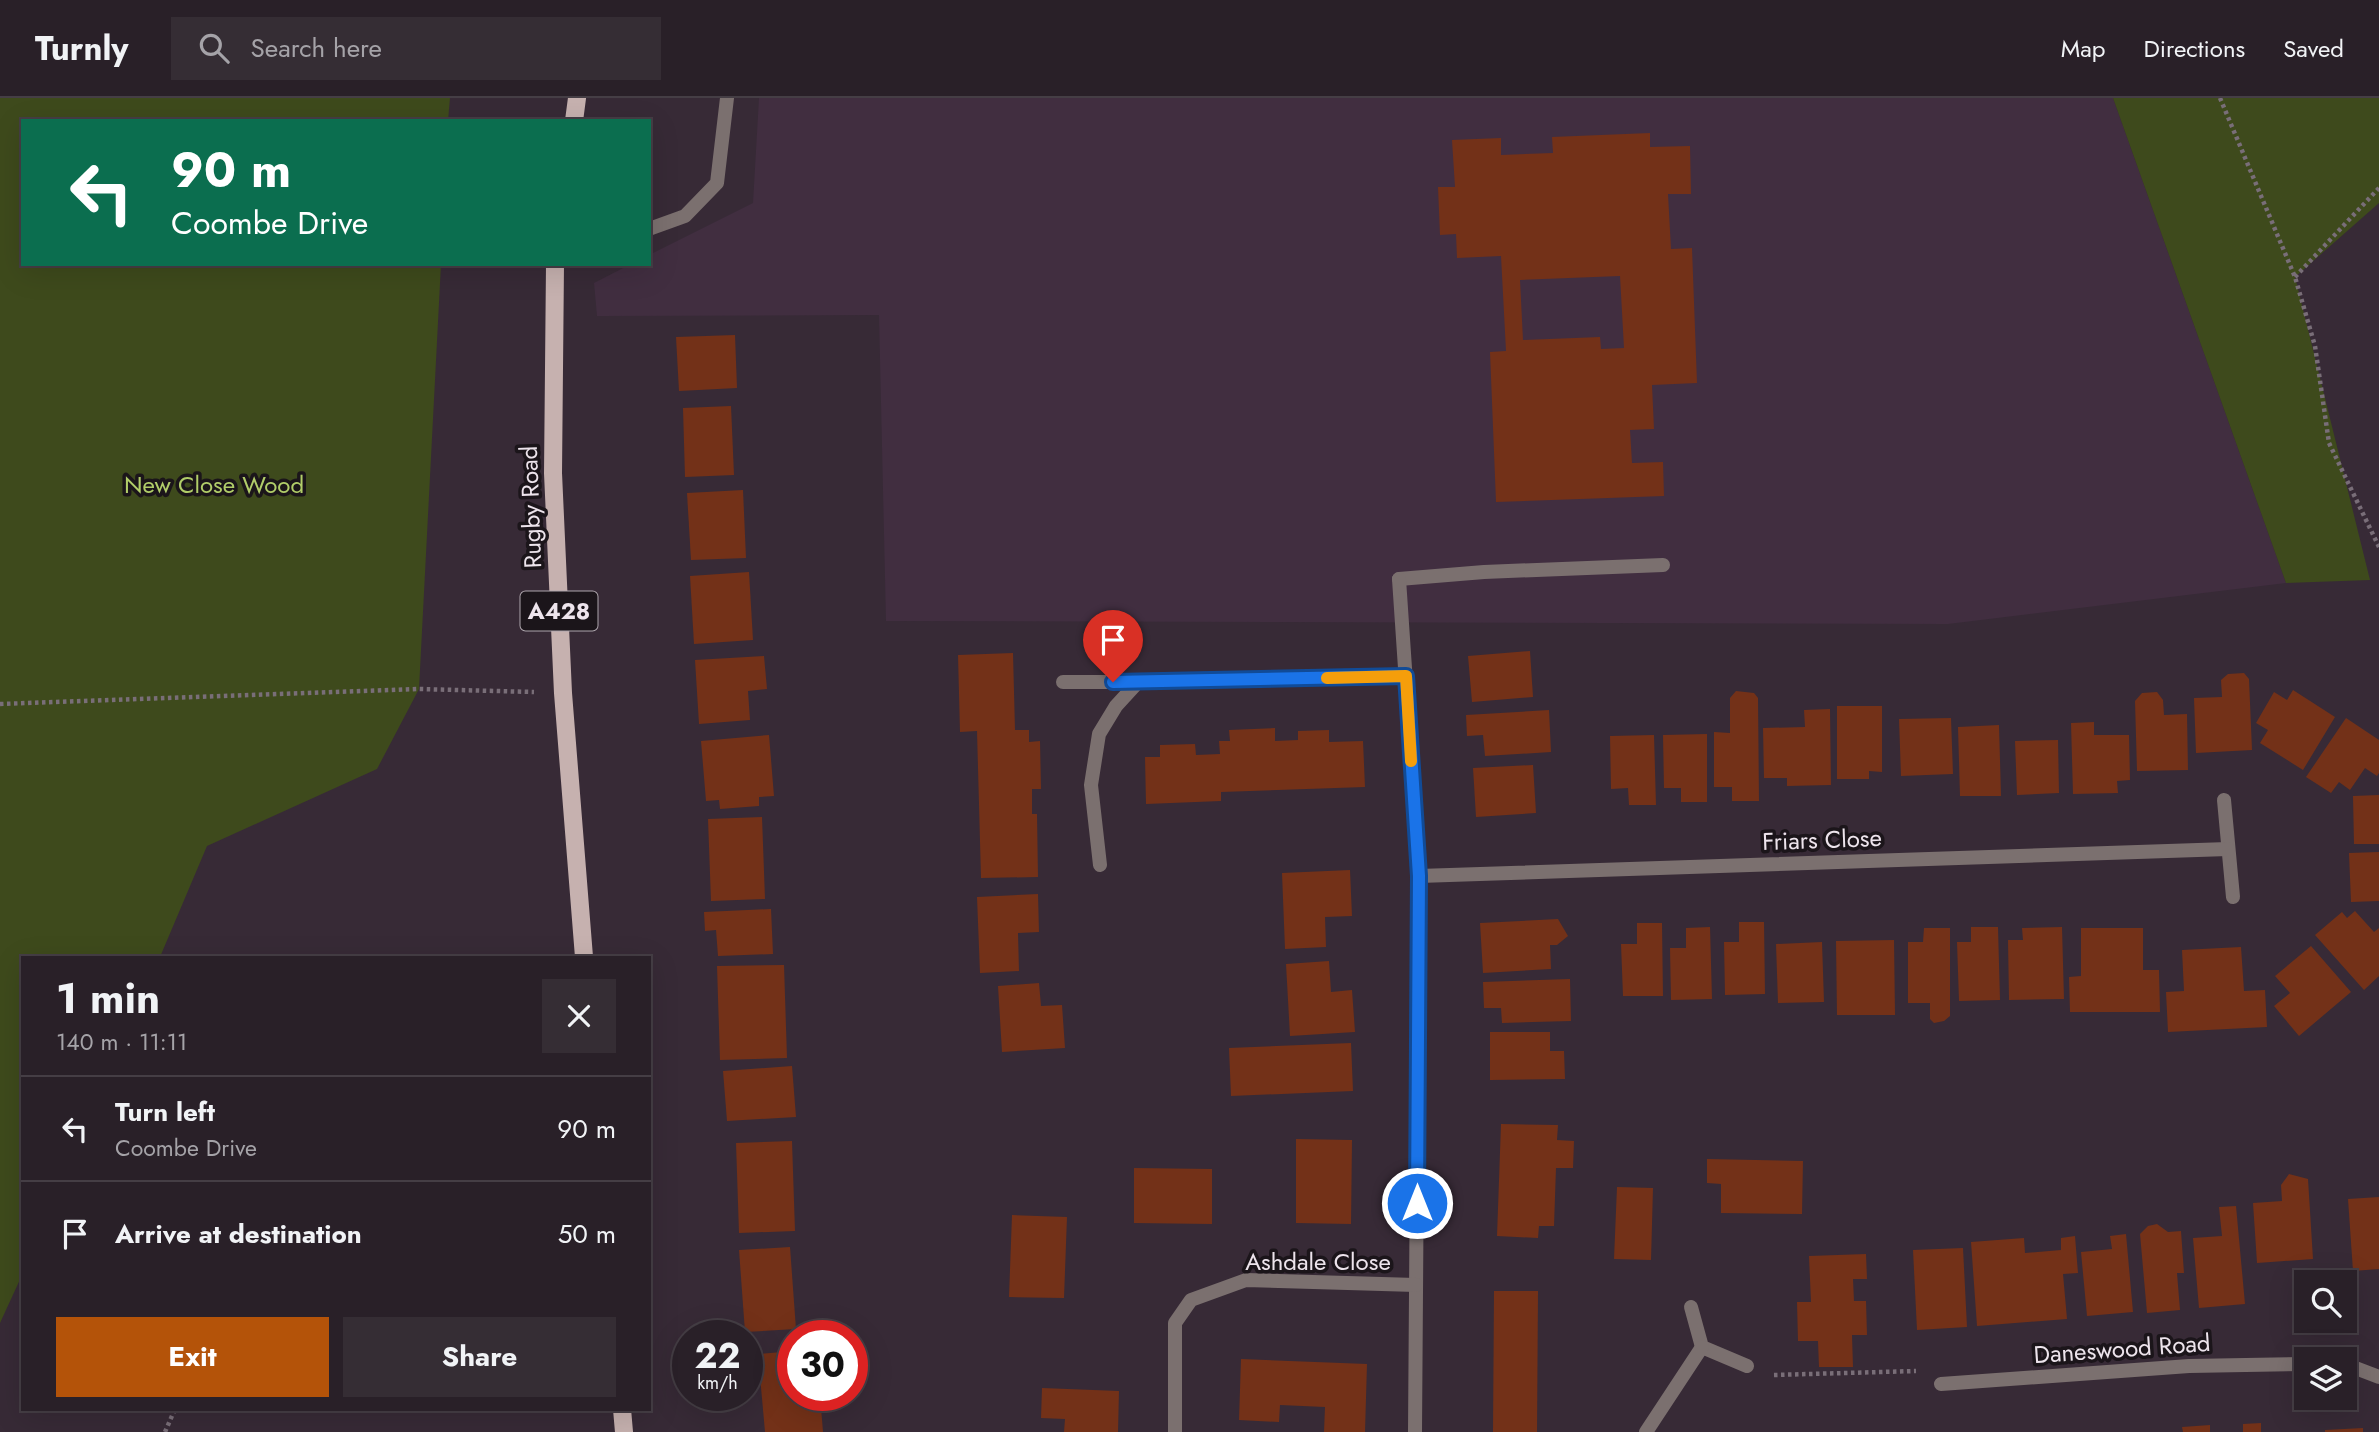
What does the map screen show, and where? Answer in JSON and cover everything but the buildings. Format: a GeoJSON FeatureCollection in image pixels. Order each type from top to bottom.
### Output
{"type":"FeatureCollection","features":[{"type":"Feature","properties":{"kind":"main road"},"geometry":{"type":"LineString","coordinates":[[574,119],[577,98]]}},
{"type":"Feature","properties":{"kind":"main road","name":"Rugby Road"},"geometry":{"type":"LineString","coordinates":[[555,266],[552,474],[563,693],[584,956]]}},
{"type":"Feature","properties":{"kind":"main road"},"geometry":{"type":"LineString","coordinates":[[622,1411],[624,1432]]}},
{"type":"Feature","properties":{"kind":"street"},"geometry":{"type":"LineString","coordinates":[[651,228],[685,216],[717,183],[727,98]]}},
{"type":"Feature","properties":{"kind":"street"},"geometry":{"type":"LineString","coordinates":[[1415,1432],[1419,876],[1399,579],[1484,572],[1662,565]]}},
{"type":"Feature","properties":{"kind":"street"},"geometry":{"type":"LineString","coordinates":[[1063,682],[1406,676]]}},
{"type":"Feature","properties":{"kind":"street"},"geometry":{"type":"LineString","coordinates":[[1100,865],[1091,785],[1099,734],[1116,706],[1138,682]]}},
{"type":"Feature","properties":{"kind":"street"},"geometry":{"type":"LineString","coordinates":[[2224,800],[2233,897]]}},
{"type":"Feature","properties":{"kind":"street","name":"Friars Close"},"geometry":{"type":"LineString","coordinates":[[1419,876],[2228,849]]}},
{"type":"Feature","properties":{"kind":"street","name":"Ashdale Close"},"geometry":{"type":"LineString","coordinates":[[1175,1432],[1175,1323],[1191,1300],[1247,1280],[1416,1285]]}},
{"type":"Feature","properties":{"kind":"street"},"geometry":{"type":"LineString","coordinates":[[1646,1432],[1702,1347],[1691,1307]]}},
{"type":"Feature","properties":{"kind":"street"},"geometry":{"type":"LineString","coordinates":[[1702,1347],[1747,1366]]}},
{"type":"Feature","properties":{"kind":"street","name":"Daneswood Road"},"geometry":{"type":"LineString","coordinates":[[1941,1384],[2189,1366],[2294,1364]]}},
{"type":"Feature","properties":{"kind":"street"},"geometry":{"type":"LineString","coordinates":[[2357,1369],[2379,1377]]}},
{"type":"Feature","properties":{"kind":"path"},"geometry":{"type":"LineString","coordinates":[[2220,98],[2295,277],[2315,346],[2329,443],[2379,547]]}},
{"type":"Feature","properties":{"kind":"path"},"geometry":{"type":"LineString","coordinates":[[2295,277],[2379,188]]}},
{"type":"Feature","properties":{"kind":"path"},"geometry":{"type":"LineString","coordinates":[[0,704],[419,689],[563,693]]}},
{"type":"Feature","properties":{"kind":"path"},"geometry":{"type":"LineString","coordinates":[[1747,1366],[1755,1375],[1921,1371],[1941,1384]]}},
{"type":"Feature","properties":{"kind":"path"},"geometry":{"type":"LineString","coordinates":[[165,1432],[174,1411]]}},
{"type":"Feature","properties":{"kind":"shaded area"},"geometry":{"type":"Polygon","coordinates":[[[759,98],[2113,98],[2286,583],[1948,624],[886,621],[879,315],[597,316],[594,283],[627,266],[651,266],[651,254],[753,203],[759,98]]]}},
{"type":"Feature","properties":{"kind":"green space","name":"New Close Wood"},"geometry":{"type":"Polygon","coordinates":[[[0,98],[450,98],[448,119],[21,119],[21,266],[441,266],[419,689],[377,769],[207,846],[160,956],[21,956],[21,1277],[0,1323],[0,98]]]}},
{"type":"Feature","properties":{"kind":"green space"},"geometry":{"type":"Polygon","coordinates":[[[2113,98],[2379,98],[2379,203],[2295,277],[2370,580],[2286,583],[2113,98]]]}},
{"type":"Feature","properties":{"kind":"slow traffic"},"geometry":{"type":"LineString","coordinates":[[1327,678],[1406,676],[1411,761]]}},
{"type":"Feature","properties":{"kind":"route"},"geometry":{"type":"LineString","coordinates":[[1113,682],[1406,676],[1419,876],[1417,1203]]}}]}
